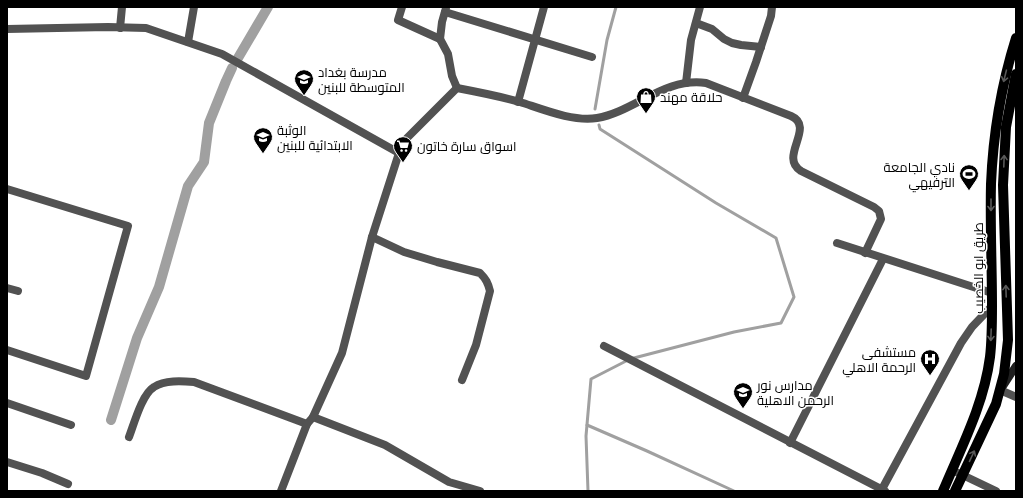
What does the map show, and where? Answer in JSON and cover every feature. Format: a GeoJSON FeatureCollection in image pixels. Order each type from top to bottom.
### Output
{"type":"FeatureCollection","features":[{"type":"Feature","properties":{"kind":"main road","name":"طريق ابو الخصيب"},"geometry":{"type":"LineString","coordinates":[[943,491],[978,407],[986,379],[991,339],[991,185],[993,149],[1006,72],[1016,38]]}},
{"type":"Feature","properties":{"kind":"main road","name":"طريق ابو الخصيب"},"geometry":{"type":"LineString","coordinates":[[955,491],[990,416],[1000,390],[1007,357],[1008,340],[1003,185],[1006,127],[1016,74]]}},
{"type":"Feature","properties":{"kind":"main road"},"geometry":{"type":"LineString","coordinates":[[991,185],[1003,185]]}},
{"type":"Feature","properties":{"kind":"street"},"geometry":{"type":"LineString","coordinates":[[120,28],[122,7]]}},
{"type":"Feature","properties":{"kind":"street"},"geometry":{"type":"LineString","coordinates":[[188,42],[194,7]]}},
{"type":"Feature","properties":{"kind":"street"},"geometry":{"type":"LineString","coordinates":[[402,7],[398,20],[440,39]]}},
{"type":"Feature","properties":{"kind":"street"},"geometry":{"type":"LineString","coordinates":[[518,102],[544,7]]}},
{"type":"Feature","properties":{"kind":"street"},"geometry":{"type":"LineString","coordinates":[[686,83],[691,40],[700,7]]}},
{"type":"Feature","properties":{"kind":"street"},"geometry":{"type":"LineString","coordinates":[[743,98],[771,16],[772,7]]}},
{"type":"Feature","properties":{"kind":"street"},"geometry":{"type":"LineString","coordinates":[[457,88],[452,76],[448,54],[440,39],[442,22],[446,10],[592,57]]}},
{"type":"Feature","properties":{"kind":"street"},"geometry":{"type":"LineString","coordinates":[[696,23],[712,29],[724,39],[732,42],[741,45],[761,47]]}},
{"type":"Feature","properties":{"kind":"street"},"geometry":{"type":"LineString","coordinates":[[7,29],[146,28],[222,54],[398,153]]}},
{"type":"Feature","properties":{"kind":"street"},"geometry":{"type":"LineString","coordinates":[[457,88],[518,102],[559,114],[585,119],[596,118],[618,111],[666,89],[686,83],[697,82],[706,83],[791,116],[799,124],[800,132],[792,159],[795,166],[798,169],[874,207],[879,211],[881,219],[865,253]]}},
{"type":"Feature","properties":{"kind":"street"},"geometry":{"type":"LineString","coordinates":[[281,491],[307,424],[313,417],[342,353],[372,238],[398,153],[407,138],[457,88]]}},
{"type":"Feature","properties":{"kind":"street"},"geometry":{"type":"LineString","coordinates":[[7,189],[128,226],[86,376],[7,350]]}},
{"type":"Feature","properties":{"kind":"street"},"geometry":{"type":"LineString","coordinates":[[372,238],[404,252],[480,273],[485,278],[490,291],[476,345],[462,380]]}},
{"type":"Feature","properties":{"kind":"street"},"geometry":{"type":"LineString","coordinates":[[837,243],[992,293]]}},
{"type":"Feature","properties":{"kind":"street"},"geometry":{"type":"LineString","coordinates":[[790,443],[883,259]]}},
{"type":"Feature","properties":{"kind":"street"},"geometry":{"type":"LineString","coordinates":[[7,288],[18,291]]}},
{"type":"Feature","properties":{"kind":"street"},"geometry":{"type":"LineString","coordinates":[[604,346],[882,491],[961,343],[972,327],[992,306]]}},
{"type":"Feature","properties":{"kind":"street"},"geometry":{"type":"LineString","coordinates":[[1016,366],[1000,390],[1016,397]]}},
{"type":"Feature","properties":{"kind":"street"},"geometry":{"type":"LineString","coordinates":[[129,437],[142,402],[147,394],[154,387],[170,382],[182,381],[194,382],[307,424]]}},
{"type":"Feature","properties":{"kind":"street"},"geometry":{"type":"LineString","coordinates":[[7,404],[71,425]]}},
{"type":"Feature","properties":{"kind":"street"},"geometry":{"type":"LineString","coordinates":[[313,417],[385,445],[449,482],[480,491]]}},
{"type":"Feature","properties":{"kind":"street"},"geometry":{"type":"LineString","coordinates":[[7,462],[42,473],[68,484]]}},
{"type":"Feature","properties":{"kind":"street"},"geometry":{"type":"LineString","coordinates":[[952,470],[996,491]]}},
{"type":"Feature","properties":{"kind":"waterway"},"geometry":{"type":"LineString","coordinates":[[238,58],[268,7]]}},
{"type":"Feature","properties":{"kind":"waterway"},"geometry":{"type":"LineString","coordinates":[[595,109],[607,40],[616,7]]}},
{"type":"Feature","properties":{"kind":"waterway"},"geometry":{"type":"LineString","coordinates":[[111,420],[137,338],[159,287],[188,186],[204,162],[209,123],[232,68]]}},
{"type":"Feature","properties":{"kind":"waterway"},"geometry":{"type":"LineString","coordinates":[[588,491],[586,436],[591,379],[630,359],[734,332],[781,323],[794,297],[776,238],[716,203],[600,129],[599,125]]}},
{"type":"Feature","properties":{"kind":"waterway"},"geometry":{"type":"LineString","coordinates":[[587,425],[734,491]]}},
{"type":"Feature","properties":{"kind":"place","name":"مدرسة بغداد المتوسطة للبنين"},"geometry":{"type":"Point","coordinates":[304,96]}},
{"type":"Feature","properties":{"kind":"place","name":"حلاقة مهند"},"geometry":{"type":"Point","coordinates":[646,114]}},
{"type":"Feature","properties":{"kind":"place","name":"الوثبة الابتدائية للبنين"},"geometry":{"type":"Point","coordinates":[263,154]}},
{"type":"Feature","properties":{"kind":"place","name":"اسواق سارة خاتون"},"geometry":{"type":"Point","coordinates":[403,163]}},
{"type":"Feature","properties":{"kind":"place","name":"نادي الجامعة الترفيهي"},"geometry":{"type":"Point","coordinates":[969,191]}},
{"type":"Feature","properties":{"kind":"place","name":"مستشفى الرحمة الاهلي"},"geometry":{"type":"Point","coordinates":[930,376]}},
{"type":"Feature","properties":{"kind":"place","name":"مدارس نور الرحمن الاهلية"},"geometry":{"type":"Point","coordinates":[743,409]}}]}
